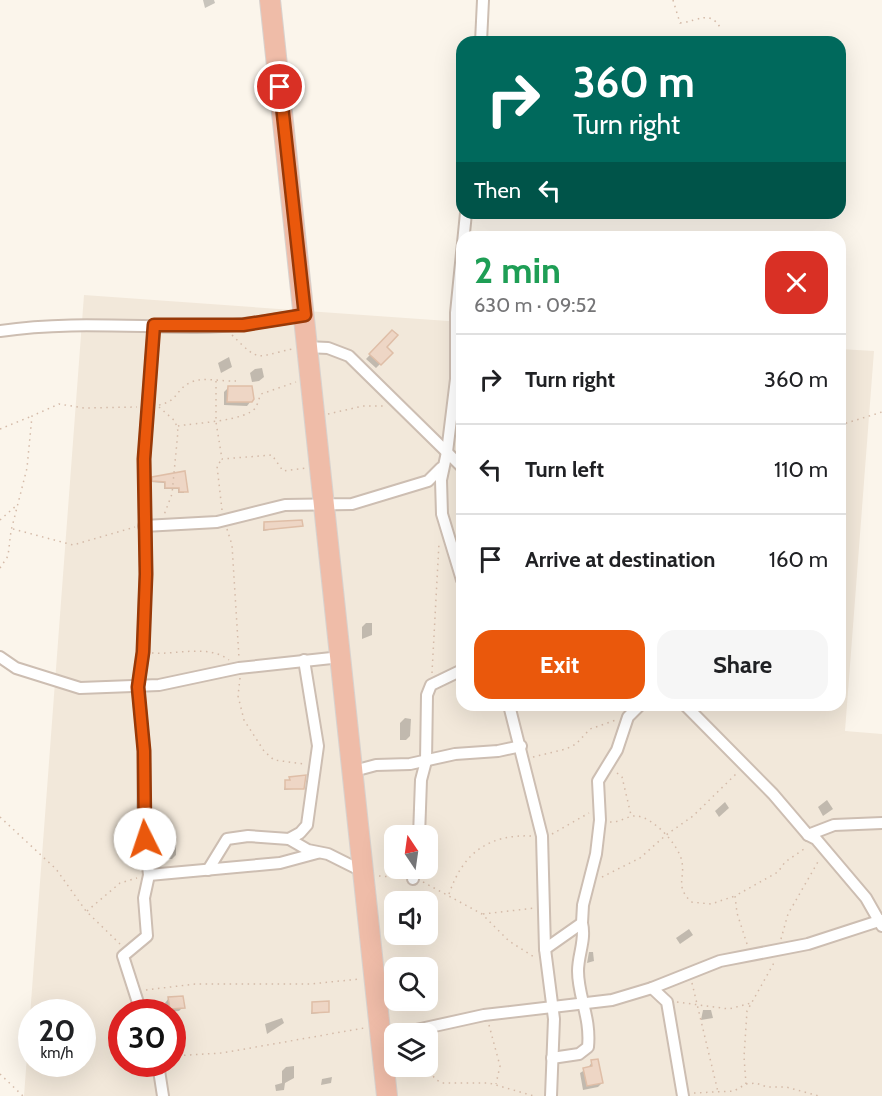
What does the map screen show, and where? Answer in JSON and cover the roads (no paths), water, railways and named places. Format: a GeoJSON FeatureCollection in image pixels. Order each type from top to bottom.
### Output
{"type":"FeatureCollection","features":[{"type":"Feature","properties":{"kind":"highway"},"geometry":{"type":"LineString","coordinates":[[270,0],[305,315],[308,371],[354,771],[375,978],[386,1023]]}},
{"type":"Feature","properties":{"kind":"highway"},"geometry":{"type":"LineString","coordinates":[[387,1077],[387,1096]]}},
{"type":"Feature","properties":{"kind":"street"},"geometry":{"type":"LineString","coordinates":[[481,36],[483,0]]}},
{"type":"Feature","properties":{"kind":"street"},"geometry":{"type":"LineString","coordinates":[[456,313],[456,379],[447,452],[442,468],[442,514],[456,560]]}},
{"type":"Feature","properties":{"kind":"street"},"geometry":{"type":"LineString","coordinates":[[0,331],[63,325],[198,327],[243,325],[305,315]]}},
{"type":"Feature","properties":{"kind":"street"},"geometry":{"type":"LineString","coordinates":[[136,999],[123,956],[147,936],[144,898],[149,875],[143,822],[144,751],[138,687],[143,652],[148,402],[154,325]]}},
{"type":"Feature","properties":{"kind":"street"},"geometry":{"type":"LineString","coordinates":[[306,347],[328,348],[349,356],[456,461]]}},
{"type":"Feature","properties":{"kind":"street"},"geometry":{"type":"LineString","coordinates":[[144,526],[225,520],[285,506],[352,504],[428,481],[442,468]]}},
{"type":"Feature","properties":{"kind":"street"},"geometry":{"type":"LineString","coordinates":[[0,657],[16,668],[64,685],[80,688],[138,687],[185,681],[239,668],[341,657]]}},
{"type":"Feature","properties":{"kind":"street"},"geometry":{"type":"LineString","coordinates":[[289,839],[300,833],[307,825],[316,768],[317,735],[304,660]]}},
{"type":"Feature","properties":{"kind":"street"},"geometry":{"type":"LineString","coordinates":[[420,825],[422,780],[426,761],[425,713],[431,685],[456,673]]}},
{"type":"Feature","properties":{"kind":"street"},"geometry":{"type":"LineString","coordinates":[[511,711],[542,836],[545,949],[552,1007],[551,1096]]}},
{"type":"Feature","properties":{"kind":"street"},"geometry":{"type":"LineString","coordinates":[[552,1058],[579,1054],[588,1047],[589,1035],[585,1004],[578,973],[584,939],[582,923],[596,854],[599,815],[598,782],[617,750],[628,717],[634,711]]}},
{"type":"Feature","properties":{"kind":"street"},"geometry":{"type":"LineString","coordinates":[[438,1024],[484,1015],[585,1004],[652,988],[720,961],[816,942],[880,923],[866,898],[824,850],[691,711]]}},
{"type":"Feature","properties":{"kind":"street"},"geometry":{"type":"LineString","coordinates":[[354,771],[376,765],[426,761],[455,754],[498,751],[521,746]]}},
{"type":"Feature","properties":{"kind":"street"},"geometry":{"type":"LineString","coordinates":[[812,837],[834,825],[882,823]]}},
{"type":"Feature","properties":{"kind":"street"},"geometry":{"type":"LineString","coordinates":[[208,870],[227,839],[248,836],[289,839],[317,853]]}},
{"type":"Feature","properties":{"kind":"street"},"geometry":{"type":"LineString","coordinates":[[149,875],[280,863],[317,853],[328,854],[364,872]]}},
{"type":"Feature","properties":{"kind":"street"},"geometry":{"type":"LineString","coordinates":[[545,949],[582,923]]}},
{"type":"Feature","properties":{"kind":"street"},"geometry":{"type":"LineString","coordinates":[[652,988],[667,1002],[685,1095]]}},
{"type":"Feature","properties":{"kind":"street"},"geometry":{"type":"LineString","coordinates":[[160,1077],[163,1096]]}}]}
